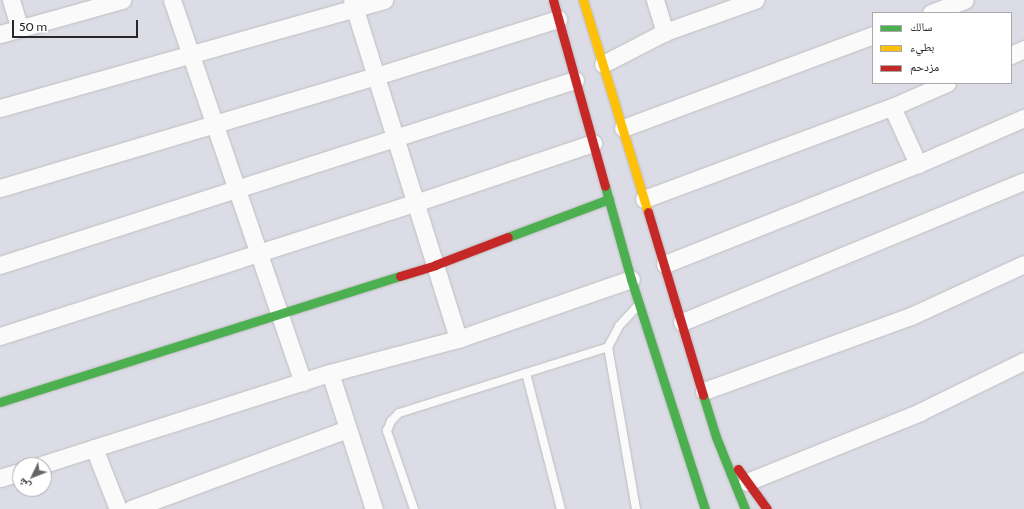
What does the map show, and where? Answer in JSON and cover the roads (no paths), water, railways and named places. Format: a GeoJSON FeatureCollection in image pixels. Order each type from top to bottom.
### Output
{"type":"FeatureCollection","features":[{"type":"Feature","properties":{"kind":"main road"},"geometry":{"type":"LineString","coordinates":[[553,0],[631,279],[705,509]]}},
{"type":"Feature","properties":{"kind":"main road"},"geometry":{"type":"LineString","coordinates":[[583,0],[704,391],[716,437],[745,509]]}},
{"type":"Feature","properties":{"kind":"main road"},"geometry":{"type":"LineString","coordinates":[[0,402],[435,265],[609,200]]}},
{"type":"Feature","properties":{"kind":"main road"},"geometry":{"type":"LineString","coordinates":[[716,437],[767,509]]}},
{"type":"Feature","properties":{"kind":"street"},"geometry":{"type":"LineString","coordinates":[[11,0],[20,29]]}},
{"type":"Feature","properties":{"kind":"street"},"geometry":{"type":"LineString","coordinates":[[0,34],[122,0]]}},
{"type":"Feature","properties":{"kind":"street"},"geometry":{"type":"LineString","coordinates":[[172,0],[304,382]]}},
{"type":"Feature","properties":{"kind":"street"},"geometry":{"type":"LineString","coordinates":[[0,108],[191,54],[353,4],[384,0]]}},
{"type":"Feature","properties":{"kind":"street"},"geometry":{"type":"LineString","coordinates":[[655,0],[665,32]]}},
{"type":"Feature","properties":{"kind":"street"},"geometry":{"type":"LineString","coordinates":[[603,64],[665,32],[755,0]]}},
{"type":"Feature","properties":{"kind":"street"},"geometry":{"type":"LineString","coordinates":[[934,12],[961,1]]}},
{"type":"Feature","properties":{"kind":"street"},"geometry":{"type":"LineString","coordinates":[[353,4],[458,339]]}},
{"type":"Feature","properties":{"kind":"street"},"geometry":{"type":"LineString","coordinates":[[0,188],[376,76],[558,19]]}},
{"type":"Feature","properties":{"kind":"street"},"geometry":{"type":"LineString","coordinates":[[623,128],[872,35]]}},
{"type":"Feature","properties":{"kind":"street"},"geometry":{"type":"LineString","coordinates":[[1012,55],[1024,49]]}},
{"type":"Feature","properties":{"kind":"street"},"geometry":{"type":"LineString","coordinates":[[0,265],[575,80]]}},
{"type":"Feature","properties":{"kind":"street"},"geometry":{"type":"LineString","coordinates":[[644,199],[892,107],[945,84]]}},
{"type":"Feature","properties":{"kind":"street"},"geometry":{"type":"LineString","coordinates":[[892,107],[918,164]]}},
{"type":"Feature","properties":{"kind":"street"},"geometry":{"type":"LineString","coordinates":[[664,264],[918,164],[1024,118]]}},
{"type":"Feature","properties":{"kind":"street"},"geometry":{"type":"LineString","coordinates":[[0,336],[415,203],[593,144]]}},
{"type":"Feature","properties":{"kind":"street"},"geometry":{"type":"LineString","coordinates":[[682,322],[1024,181]]}},
{"type":"Feature","properties":{"kind":"street"},"geometry":{"type":"LineString","coordinates":[[704,391],[911,316],[1024,264]]}},
{"type":"Feature","properties":{"kind":"street"},"geometry":{"type":"LineString","coordinates":[[52,461],[330,373],[458,339],[631,279]]}},
{"type":"Feature","properties":{"kind":"street"},"geometry":{"type":"LineString","coordinates":[[747,482],[920,412],[1024,361]]}},
{"type":"Feature","properties":{"kind":"street"},"geometry":{"type":"LineString","coordinates":[[330,373],[374,509]]}},
{"type":"Feature","properties":{"kind":"street"},"geometry":{"type":"LineString","coordinates":[[131,509],[347,429]]}},
{"type":"Feature","properties":{"kind":"street"},"geometry":{"type":"LineString","coordinates":[[94,448],[118,509]]}},
{"type":"Feature","properties":{"kind":"street"},"geometry":{"type":"LineString","coordinates":[[0,478],[12,474]]}},
{"type":"Feature","properties":{"kind":"lane"},"geometry":{"type":"LineString","coordinates":[[636,509],[608,347],[616,331],[639,305]]}},
{"type":"Feature","properties":{"kind":"lane"},"geometry":{"type":"LineString","coordinates":[[414,509],[387,432],[391,421],[399,413],[608,347]]}},
{"type":"Feature","properties":{"kind":"lane"},"geometry":{"type":"LineString","coordinates":[[526,373],[561,509]]}}]}
